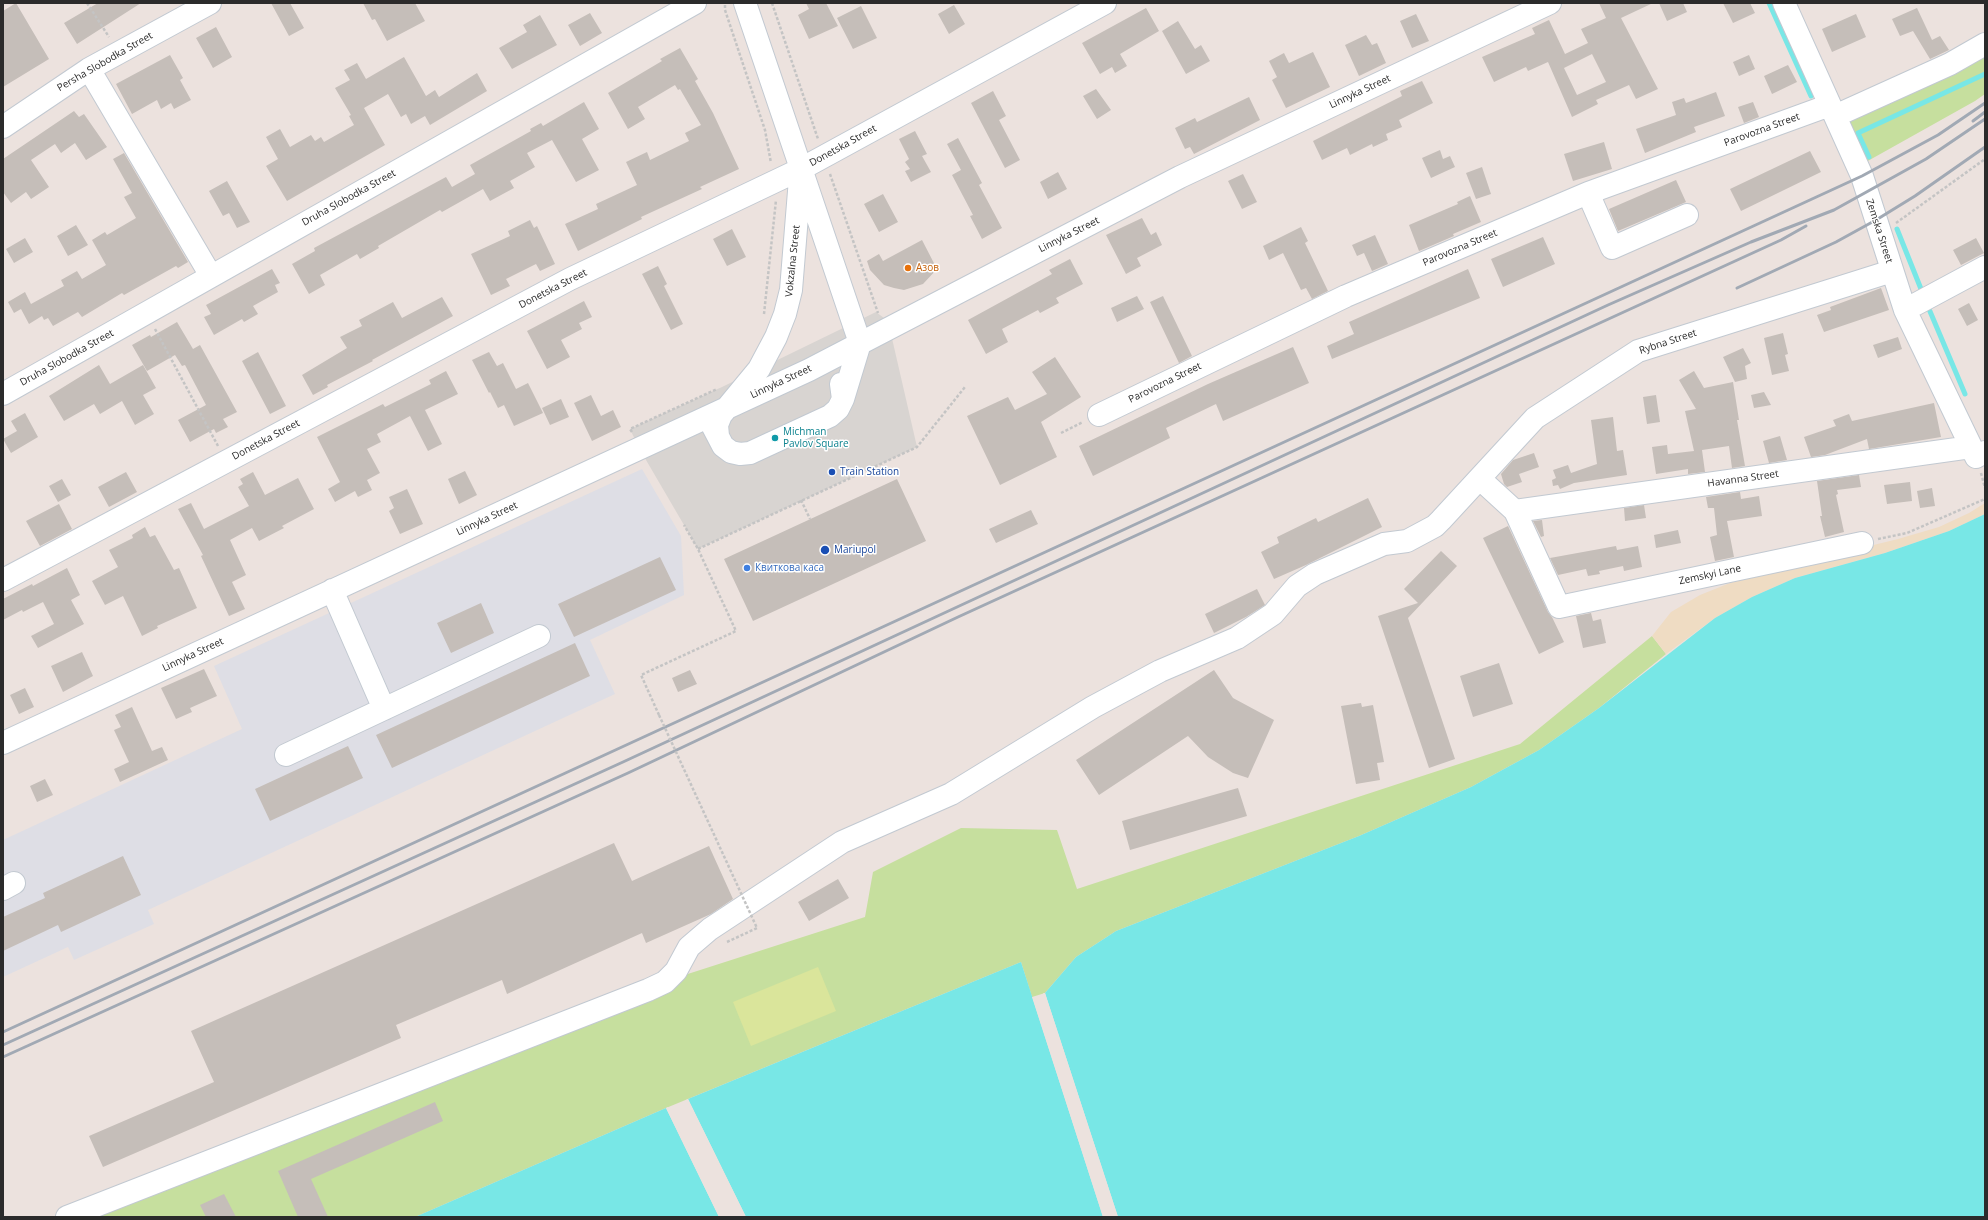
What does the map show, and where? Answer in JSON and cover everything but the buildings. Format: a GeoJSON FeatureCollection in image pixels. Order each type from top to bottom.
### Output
{"type":"FeatureCollection","features":[{"type":"Feature","properties":{"kind":"street","name":"Persha Slobodka Street"},"geometry":{"type":"LineString","coordinates":[[3,127],[89,69],[210,3]]}},
{"type":"Feature","properties":{"kind":"street","name":"Druha Slobodka Street"},"geometry":{"type":"LineString","coordinates":[[3,394],[695,3]]}},
{"type":"Feature","properties":{"kind":"street","name":"Donetska Street"},"geometry":{"type":"LineString","coordinates":[[3,580],[570,279],[801,169],[1105,3]]}},
{"type":"Feature","properties":{"kind":"street","name":"Linnyka Street"},"geometry":{"type":"LineString","coordinates":[[4,740],[708,416],[726,397],[809,370],[1180,178],[1550,3]]}},
{"type":"Feature","properties":{"kind":"street","name":"Zemska Street"},"geometry":{"type":"LineString","coordinates":[[1784,3],[1862,176],[1905,310],[1977,452]]}},
{"type":"Feature","properties":{"kind":"street","name":"Vokzalna Street"},"geometry":{"type":"LineString","coordinates":[[735,7],[801,169],[860,344]]}},
{"type":"Feature","properties":{"kind":"street","name":"Parovozna Street"},"geometry":{"type":"LineString","coordinates":[[1099,415],[1346,296],[1588,193],[1833,110],[1950,64],[1985,44]]}},
{"type":"Feature","properties":{"kind":"street"},"geometry":{"type":"LineString","coordinates":[[89,69],[211,276]]}},
{"type":"Feature","properties":{"kind":"street","name":"Vokzalna Street"},"geometry":{"type":"LineString","coordinates":[[718,436],[717,425],[726,397],[759,369],[776,337],[785,314],[791,290],[801,169]]}},
{"type":"Feature","properties":{"kind":"street"},"geometry":{"type":"LineString","coordinates":[[1588,193],[1612,248],[1687,215]]}},
{"type":"Feature","properties":{"kind":"street"},"geometry":{"type":"LineString","coordinates":[[1905,310],[1985,267]]}},
{"type":"Feature","properties":{"kind":"street","name":"Rybna Street"},"geometry":{"type":"LineString","coordinates":[[67,1217],[648,990],[665,982],[676,971],[689,947],[710,929],[842,842],[951,794],[1093,707],[1153,674],[1237,638],[1273,614],[1297,586],[1315,574],[1377,546],[1407,541],[1435,526],[1535,418],[1638,351],[1892,271]]}},
{"type":"Feature","properties":{"kind":"street"},"geometry":{"type":"LineString","coordinates":[[708,416],[723,446],[731,452],[740,454],[750,453],[830,416],[838,409],[843,399],[860,344]]}},
{"type":"Feature","properties":{"kind":"street"},"geometry":{"type":"LineString","coordinates":[[809,370],[820,368],[830,371],[838,378],[842,388],[843,399]]}},
{"type":"Feature","properties":{"kind":"street","name":"Havanna Street"},"geometry":{"type":"LineString","coordinates":[[1515,511],[1977,452]]}},
{"type":"Feature","properties":{"kind":"street"},"geometry":{"type":"LineString","coordinates":[[1480,479],[1515,511]]}},
{"type":"Feature","properties":{"kind":"street","name":"Zemskyi Lane"},"geometry":{"type":"LineString","coordinates":[[1515,511],[1559,607],[1862,543]]}},
{"type":"Feature","properties":{"kind":"street"},"geometry":{"type":"LineString","coordinates":[[332,590],[384,709]]}},
{"type":"Feature","properties":{"kind":"street"},"geometry":{"type":"LineString","coordinates":[[286,755],[539,636]]}},
{"type":"Feature","properties":{"kind":"path"},"geometry":{"type":"LineString","coordinates":[[87,3],[120,52]]}},
{"type":"Feature","properties":{"kind":"path"},"geometry":{"type":"LineString","coordinates":[[735,7],[766,130]]}},
{"type":"Feature","properties":{"kind":"path"},"geometry":{"type":"LineString","coordinates":[[1879,231],[1899,221],[1985,159]]}},
{"type":"Feature","properties":{"kind":"path"},"geometry":{"type":"LineString","coordinates":[[764,314],[777,204]]}},
{"type":"Feature","properties":{"kind":"path"},"geometry":{"type":"LineString","coordinates":[[146,313],[226,461]]}},
{"type":"Feature","properties":{"kind":"path"},"geometry":{"type":"LineString","coordinates":[[698,549],[917,447],[965,387]]}},
{"type":"Feature","properties":{"kind":"path"},"geometry":{"type":"LineString","coordinates":[[630,429],[726,397]]}},
{"type":"Feature","properties":{"kind":"path"},"geometry":{"type":"LineString","coordinates":[[1061,433],[1099,415]]}},
{"type":"Feature","properties":{"kind":"path"},"geometry":{"type":"LineString","coordinates":[[1862,543],[1907,533],[1985,499]]}},
{"type":"Feature","properties":{"kind":"path"},"geometry":{"type":"LineString","coordinates":[[802,500],[810,519]]}},
{"type":"Feature","properties":{"kind":"path"},"geometry":{"type":"LineString","coordinates":[[684,525],[698,549],[736,631],[641,675],[757,928],[725,943]]}},
{"type":"Feature","properties":{"kind":"shaded area","name":"Michman Pavlov Square"},"geometry":{"type":"Polygon","coordinates":[[[876,312],[888,321],[917,447],[698,549],[639,448],[630,429],[722,387],[876,312]]]}},
{"type":"Feature","properties":{"kind":"shaded area"},"geometry":{"type":"Polygon","coordinates":[[[642,469],[681,536],[684,595],[590,640],[615,694],[148,910],[154,924],[74,960],[68,947],[3,977],[3,840],[242,729],[214,666],[642,469]]]}},
{"type":"Feature","properties":{"kind":"green space"},"geometry":{"type":"Polygon","coordinates":[[[1985,55],[1985,94],[1866,162],[1848,120],[1985,55]]]}},
{"type":"Feature","properties":{"kind":"green space"},"geometry":{"type":"Polygon","coordinates":[[[1652,636],[1666,654],[1599,708],[1539,750],[1471,787],[1359,836],[1116,931],[1076,957],[1045,993],[1032,997],[1021,962],[666,1108],[415,1217],[53,1217],[638,990],[865,917],[873,872],[961,828],[1057,830],[1077,889],[1520,744],[1652,636]]]}},
{"type":"Feature","properties":{"kind":"green space"},"geometry":{"type":"Polygon","coordinates":[[[818,967],[836,1011],[751,1046],[733,1002],[818,967]]]}},
{"type":"Feature","properties":{"kind":"sand"},"geometry":{"type":"Polygon","coordinates":[[[1985,503],[1985,514],[1949,531],[1885,553],[1795,578],[1752,597],[1715,618],[1666,654],[1652,636],[1671,612],[1700,595],[1735,581],[1939,527],[1969,513],[1985,503]]]}},
{"type":"Feature","properties":{"kind":"water"},"geometry":{"type":"Polygon","coordinates":[[[1985,514],[1985,1217],[1118,1217],[1045,993],[1076,957],[1116,931],[1359,836],[1471,787],[1539,750],[1599,708],[1715,618],[1752,597],[1795,578],[1885,553],[1949,531],[1985,514]]]}},
{"type":"Feature","properties":{"kind":"water"},"geometry":{"type":"Polygon","coordinates":[[[1021,962],[1103,1217],[746,1217],[688,1099],[1021,962]]]}},
{"type":"Feature","properties":{"kind":"water"},"geometry":{"type":"Polygon","coordinates":[[[666,1108],[719,1217],[415,1217],[666,1108]]]}},
{"type":"Feature","properties":{"kind":"pier"},"geometry":{"type":"Polygon","coordinates":[[[1043,993],[1045,993],[1118,1217],[1116,1217],[1043,993]]]}},
{"type":"Feature","properties":{"kind":"pier"},"geometry":{"type":"Polygon","coordinates":[[[1032,997],[1034,997],[1105,1217],[1103,1217],[1032,997]]]}},
{"type":"Feature","properties":{"kind":"pier"},"geometry":{"type":"Polygon","coordinates":[[[688,1099],[746,1217],[744,1217],[686,1100],[688,1099]]]}},
{"type":"Feature","properties":{"kind":"pier"},"geometry":{"type":"Polygon","coordinates":[[[668,1107],[721,1217],[719,1217],[666,1108],[668,1107]]]}},
{"type":"Feature","properties":{"kind":"waterway"},"geometry":{"type":"LineString","coordinates":[[1769,3],[1811,96]]}},
{"type":"Feature","properties":{"kind":"waterway"},"geometry":{"type":"LineString","coordinates":[[1869,157],[1858,133],[1985,74]]}},
{"type":"Feature","properties":{"kind":"waterway"},"geometry":{"type":"LineString","coordinates":[[1897,229],[1921,289]]}},
{"type":"Feature","properties":{"kind":"waterway"},"geometry":{"type":"LineString","coordinates":[[1929,309],[1965,394]]}},
{"type":"Feature","properties":{"kind":"railway"},"geometry":{"type":"LineString","coordinates":[[3,1032],[1862,176],[1938,135],[1985,103]]}},
{"type":"Feature","properties":{"kind":"railway"},"geometry":{"type":"LineString","coordinates":[[1973,121],[1985,112]]}},
{"type":"Feature","properties":{"kind":"railway"},"geometry":{"type":"LineString","coordinates":[[3,1045],[623,762],[1608,305],[1751,242],[1834,210],[1926,159],[1985,119]]}},
{"type":"Feature","properties":{"kind":"railway"},"geometry":{"type":"LineString","coordinates":[[1737,288],[1836,242],[1876,220],[1915,196],[1985,147]]}},
{"type":"Feature","properties":{"kind":"railway"},"geometry":{"type":"LineString","coordinates":[[3,1057],[628,773],[958,617],[1781,240],[1806,226]]}},
{"type":"Feature","properties":{"kind":"place","name":"Азов"},"geometry":{"type":"Point","coordinates":[908,268]}},
{"type":"Feature","properties":{"kind":"place","name":"Michman Pavlov Square"},"geometry":{"type":"Point","coordinates":[775,438]}},
{"type":"Feature","properties":{"kind":"place","name":"Train Station"},"geometry":{"type":"Point","coordinates":[832,472]}},
{"type":"Feature","properties":{"kind":"place","name":"Mariupol"},"geometry":{"type":"Point","coordinates":[825,550]}},
{"type":"Feature","properties":{"kind":"place","name":"Квиткова каса"},"geometry":{"type":"Point","coordinates":[747,568]}}]}
